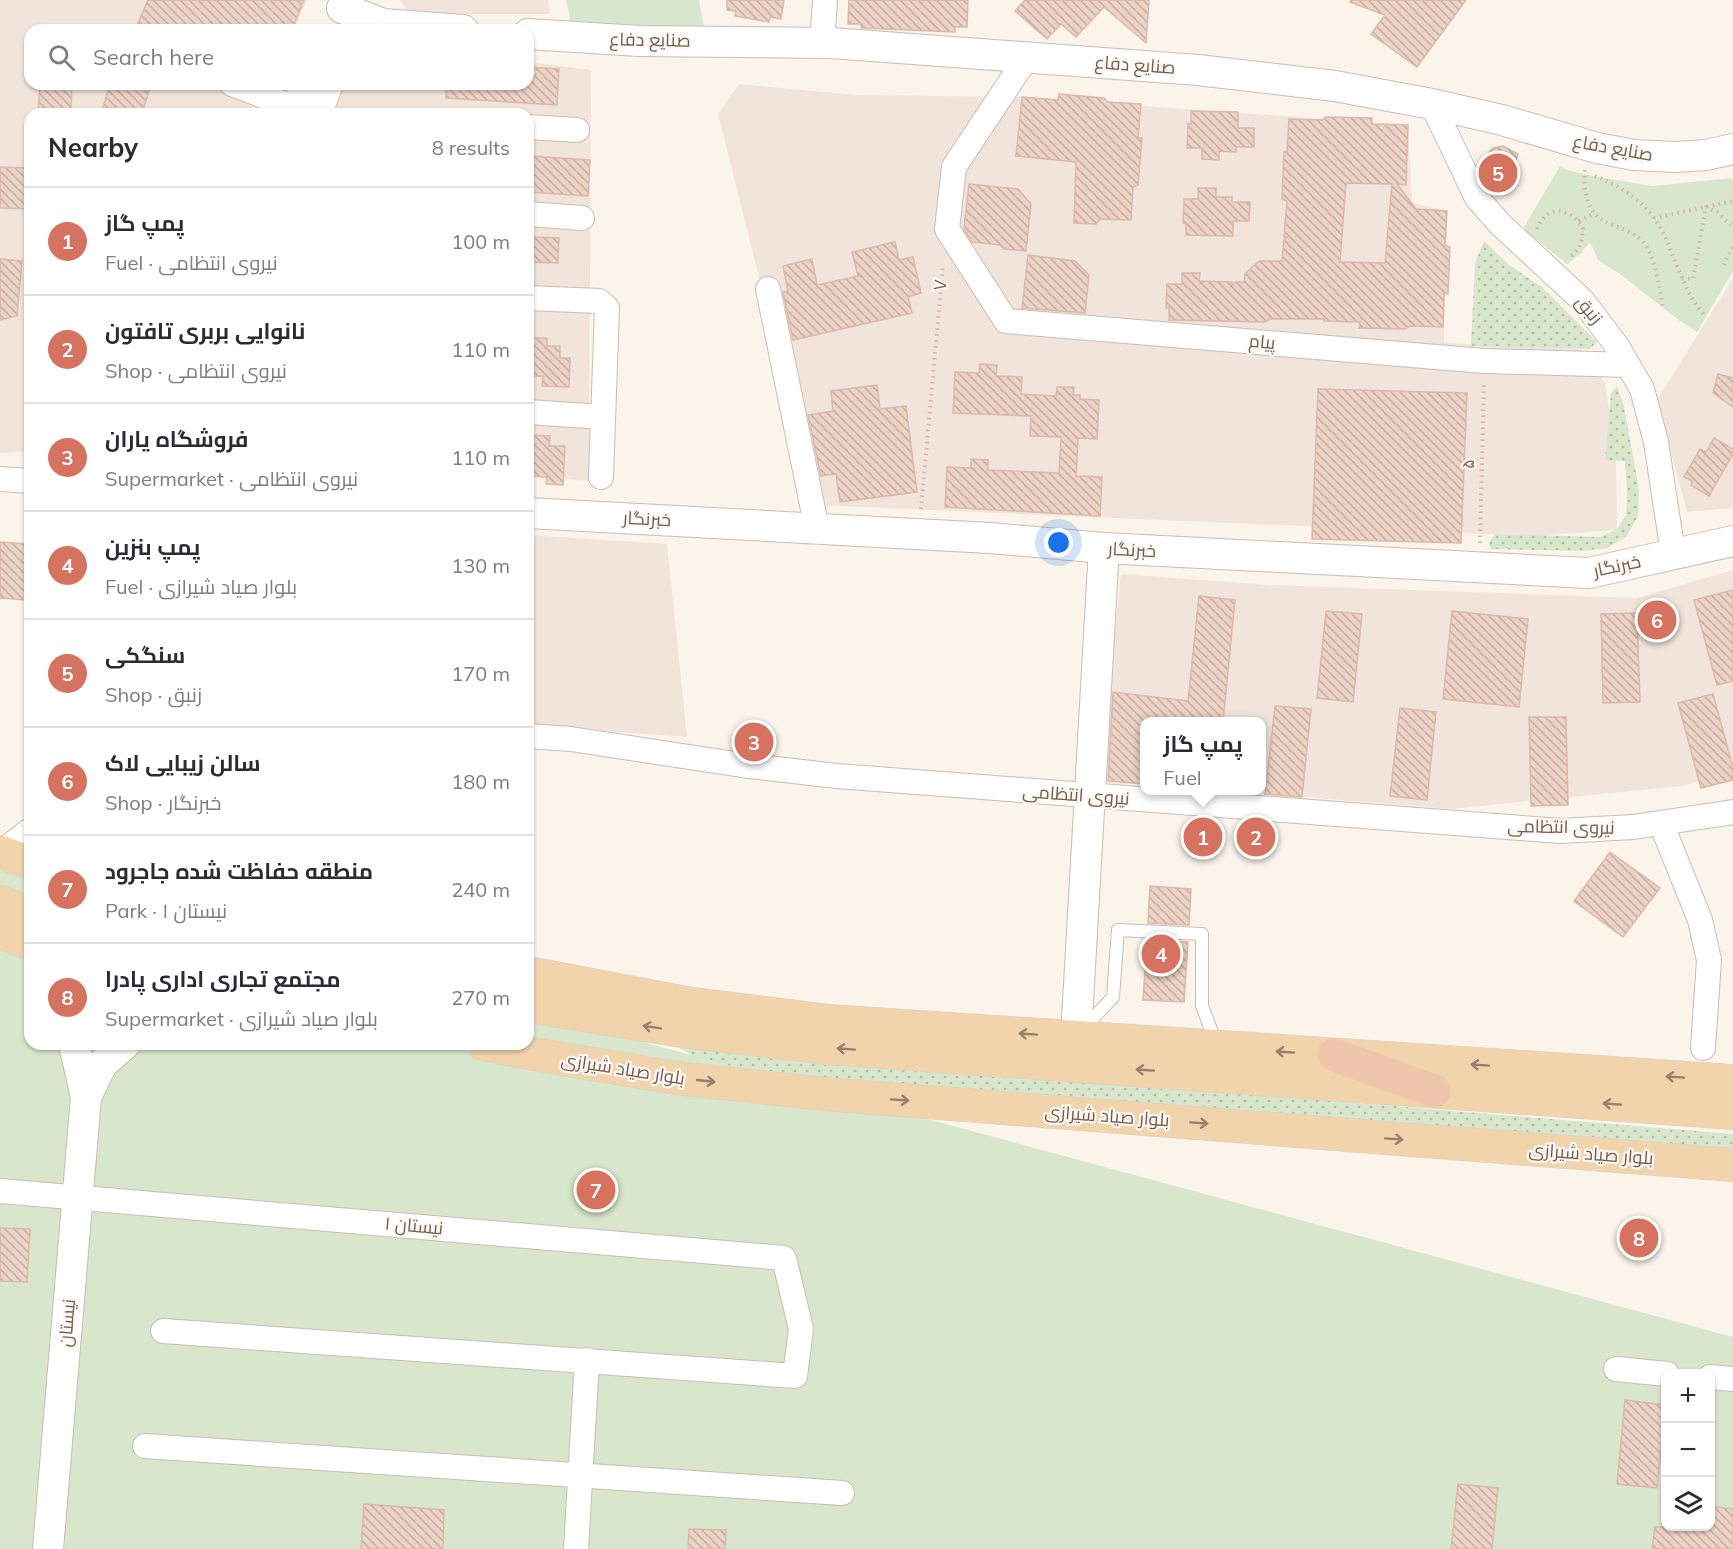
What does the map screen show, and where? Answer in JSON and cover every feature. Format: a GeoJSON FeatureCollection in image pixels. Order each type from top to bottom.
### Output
{"type":"FeatureCollection","features":[{"type":"Feature","properties":{"kind":"highway"},"geometry":{"type":"LineString","coordinates":[[1334,1055],[1434,1091]]}},
{"type":"Feature","properties":{"kind":"main road"},"geometry":{"type":"LineString","coordinates":[[0,902],[24,911]]}},
{"type":"Feature","properties":{"kind":"main road"},"geometry":{"type":"LineString","coordinates":[[0,932],[24,942]]}},
{"type":"Feature","properties":{"kind":"main road"},"geometry":{"type":"LineString","coordinates":[[534,974],[686,1003],[829,1021],[1733,1081]]}},
{"type":"Feature","properties":{"kind":"main road"},"geometry":{"type":"LineString","coordinates":[[534,1007],[682,1031],[828,1048],[1733,1113]]}},
{"type":"Feature","properties":{"kind":"main road","name":"بلوار صیاد شیرازی"},"geometry":{"type":"LineString","coordinates":[[513,1050],[676,1078],[824,1094],[1733,1165]]}},
{"type":"Feature","properties":{"kind":"street"},"geometry":{"type":"LineString","coordinates":[[822,43],[825,0]]}},
{"type":"Feature","properties":{"kind":"street"},"geometry":{"type":"LineString","coordinates":[[340,13],[383,24]]}},
{"type":"Feature","properties":{"kind":"street","name":"صنایع دفاع"},"geometry":{"type":"LineString","coordinates":[[534,34],[639,41],[822,43],[1248,75],[1335,86],[1502,120],[1588,160],[1634,155],[1676,157],[1706,155],[1733,149]]}},
{"type":"Feature","properties":{"kind":"street"},"geometry":{"type":"LineString","coordinates":[[947,229],[954,167],[1027,57]]}},
{"type":"Feature","properties":{"kind":"street"},"geometry":{"type":"LineString","coordinates":[[253,90],[304,105],[324,90]]}},
{"type":"Feature","properties":{"kind":"street","name":"زنبق"},"geometry":{"type":"LineString","coordinates":[[1432,104],[1477,198],[1530,252],[1582,300],[1617,346],[1642,389],[1656,442],[1673,553]]}},
{"type":"Feature","properties":{"kind":"street"},"geometry":{"type":"LineString","coordinates":[[534,127],[578,130]]}},
{"type":"Feature","properties":{"kind":"street"},"geometry":{"type":"LineString","coordinates":[[534,214],[582,218]]}},
{"type":"Feature","properties":{"kind":"street","name":"پیام"},"geometry":{"type":"LineString","coordinates":[[947,229],[1006,321],[1484,361],[1628,365]]}},
{"type":"Feature","properties":{"kind":"street"},"geometry":{"type":"LineString","coordinates":[[768,289],[817,528]]}},
{"type":"Feature","properties":{"kind":"street"},"geometry":{"type":"LineString","coordinates":[[534,298],[599,300],[607,308],[601,477]]}},
{"type":"Feature","properties":{"kind":"street"},"geometry":{"type":"LineString","coordinates":[[534,412],[603,417]]}},
{"type":"Feature","properties":{"kind":"street"},"geometry":{"type":"LineString","coordinates":[[0,479],[24,481]]}},
{"type":"Feature","properties":{"kind":"street","name":"خبرنگار"},"geometry":{"type":"LineString","coordinates":[[534,513],[990,538],[1104,548],[1589,573],[1733,541]]}},
{"type":"Feature","properties":{"kind":"street"},"geometry":{"type":"LineString","coordinates":[[1076,1037],[1104,548]]}},
{"type":"Feature","properties":{"kind":"street","name":"نیروی انتظامی"},"geometry":{"type":"LineString","coordinates":[[534,737],[837,776],[1561,831],[1633,827],[1733,812]]}},
{"type":"Feature","properties":{"kind":"street"},"geometry":{"type":"LineString","coordinates":[[1661,823],[1700,920],[1709,960],[1702,1048]]}},
{"type":"Feature","properties":{"kind":"street"},"geometry":{"type":"LineString","coordinates":[[8,855],[24,840]]}},
{"type":"Feature","properties":{"kind":"street"},"geometry":{"type":"LineString","coordinates":[[0,909],[24,932]]}},
{"type":"Feature","properties":{"kind":"street"},"geometry":{"type":"LineString","coordinates":[[75,1050],[86,1097]]}},
{"type":"Feature","properties":{"kind":"street"},"geometry":{"type":"LineString","coordinates":[[86,1097],[102,1064],[118,1050]]}},
{"type":"Feature","properties":{"kind":"street","name":"نیستان"},"geometry":{"type":"LineString","coordinates":[[48,1549],[86,1097]]}},
{"type":"Feature","properties":{"kind":"street","name":"نیستان ۱"},"geometry":{"type":"LineString","coordinates":[[0,1191],[783,1258],[801,1329],[795,1376],[587,1360]]}},
{"type":"Feature","properties":{"kind":"street"},"geometry":{"type":"LineString","coordinates":[[163,1331],[587,1360],[576,1549]]}},
{"type":"Feature","properties":{"kind":"street"},"geometry":{"type":"LineString","coordinates":[[1616,1369],[1661,1373]]}},
{"type":"Feature","properties":{"kind":"street"},"geometry":{"type":"LineString","coordinates":[[1715,1377],[1733,1379]]}},
{"type":"Feature","properties":{"kind":"street"},"geometry":{"type":"LineString","coordinates":[[144,1446],[842,1493]]}},
{"type":"Feature","properties":{"kind":"lane"},"geometry":{"type":"LineString","coordinates":[[1076,1037],[1113,997],[1118,930],[1202,934],[1202,1006],[1218,1047]]}},
{"type":"Feature","properties":{"kind":"path"},"geometry":{"type":"LineString","coordinates":[[1588,160],[1584,183],[1587,202],[1593,214],[1645,242],[1654,265],[1663,308]]}},
{"type":"Feature","properties":{"kind":"path"},"geometry":{"type":"LineString","coordinates":[[1588,160],[1598,177],[1623,189],[1654,218],[1695,305],[1706,317]]}},
{"type":"Feature","properties":{"kind":"path"},"geometry":{"type":"LineString","coordinates":[[1654,218],[1733,201]]}},
{"type":"Feature","properties":{"kind":"path"},"geometry":{"type":"LineString","coordinates":[[1706,207],[1717,212],[1733,227]]}},
{"type":"Feature","properties":{"kind":"path"},"geometry":{"type":"LineString","coordinates":[[1681,278],[1693,279],[1706,207]]}},
{"type":"Feature","properties":{"kind":"path"},"geometry":{"type":"LineString","coordinates":[[1530,252],[1536,241],[1535,233],[1538,225],[1543,218],[1557,211],[1573,215],[1583,229],[1580,246],[1576,253],[1561,261],[1550,271]]}},
{"type":"Feature","properties":{"kind":"path"},"geometry":{"type":"LineString","coordinates":[[1579,221],[1593,214]]}},
{"type":"Feature","properties":{"kind":"path","name":"۷"},"geometry":{"type":"LineString","coordinates":[[919,534],[947,229]]}},
{"type":"Feature","properties":{"kind":"path"},"geometry":{"type":"LineString","coordinates":[[1724,265],[1733,246]]}},
{"type":"Feature","properties":{"kind":"path","name":"۵"},"geometry":{"type":"LineString","coordinates":[[1479,568],[1484,361]]}},
{"type":"Feature","properties":{"kind":"shaded area"},"geometry":{"type":"Polygon","coordinates":[[[0,0],[307,0],[296,24],[24,24],[24,90],[264,90],[253,108],[24,108],[24,451],[0,453],[0,0]]]}},
{"type":"Feature","properties":{"kind":"shaded area"},"geometry":{"type":"Polygon","coordinates":[[[399,0],[548,0],[550,14],[411,14],[399,0]]]}},
{"type":"Feature","properties":{"kind":"shaded area"},"geometry":{"type":"Polygon","coordinates":[[[534,63],[591,70],[589,481],[534,476],[534,108],[325,108],[333,90],[534,90],[534,63]]]}},
{"type":"Feature","properties":{"kind":"shaded area"},"geometry":{"type":"Polygon","coordinates":[[[739,84],[856,95],[1022,97],[1408,125],[1412,203],[1447,211],[1444,343],[1581,349],[1605,383],[1616,460],[1617,530],[1534,536],[816,505],[718,114],[739,84]]]}},
{"type":"Feature","properties":{"kind":"shaded area"},"geometry":{"type":"Polygon","coordinates":[[[1733,278],[1733,508],[1687,512],[1657,400],[1733,278]]]}},
{"type":"Feature","properties":{"kind":"shaded area"},"geometry":{"type":"Polygon","coordinates":[[[534,535],[667,544],[687,737],[534,726],[534,535]]]}},
{"type":"Feature","properties":{"kind":"shaded area"},"geometry":{"type":"Polygon","coordinates":[[[1733,570],[1733,772],[1682,786],[1451,809],[1266,794],[1266,717],[1140,717],[1140,783],[1100,780],[1121,574],[1268,585],[1637,598],[1733,570]]]}},
{"type":"Feature","properties":{"kind":"green space"},"geometry":{"type":"Polygon","coordinates":[[[566,0],[699,0],[704,27],[571,23],[566,0]]]}},
{"type":"Feature","properties":{"kind":"green space"},"geometry":{"type":"Polygon","coordinates":[[[1560,166],[1567,170],[1598,177],[1652,186],[1733,178],[1733,271],[1697,332],[1598,260],[1590,242],[1567,264],[1523,229],[1560,166]]]}},
{"type":"Feature","properties":{"kind":"green space"},"geometry":{"type":"Polygon","coordinates":[[[1484,241],[1508,264],[1543,288],[1597,342],[1590,349],[1471,346],[1475,263],[1484,241]]]}},
{"type":"Feature","properties":{"kind":"green space"},"geometry":{"type":"Polygon","coordinates":[[[1617,386],[1624,406],[1639,490],[1638,516],[1626,537],[1607,548],[1584,551],[1491,549],[1489,543],[1495,534],[1600,537],[1616,530],[1626,516],[1625,461],[1605,460],[1611,393],[1617,386]]]}},
{"type":"Feature","properties":{"kind":"green space"},"geometry":{"type":"Polygon","coordinates":[[[0,868],[24,874],[24,1050],[534,1050],[534,1013],[1733,1337],[1733,1549],[0,1549],[0,868]]]}},
{"type":"Feature","properties":{"kind":"green space"},"geometry":{"type":"Polygon","coordinates":[[[678,1047],[1733,1134],[1733,1151],[716,1069],[678,1047]]]}},
{"type":"Feature","properties":{"kind":"building"},"geometry":{"type":"Polygon","coordinates":[[[148,0],[304,0],[294,24],[138,23],[148,0]]]}},
{"type":"Feature","properties":{"kind":"building"},"geometry":{"type":"Polygon","coordinates":[[[727,0],[784,0],[781,19],[770,17],[769,22],[735,16],[736,11],[727,10],[727,0]]]}},
{"type":"Feature","properties":{"kind":"building"},"geometry":{"type":"Polygon","coordinates":[[[849,0],[968,0],[967,27],[955,27],[955,32],[861,28],[861,24],[848,24],[849,0]]]}},
{"type":"Feature","properties":{"kind":"building"},"geometry":{"type":"Polygon","coordinates":[[[1025,0],[1149,0],[1146,43],[1104,7],[1076,37],[1061,24],[1047,39],[1015,11],[1025,0]]]}},
{"type":"Feature","properties":{"kind":"building"},"geometry":{"type":"Polygon","coordinates":[[[1351,0],[1466,0],[1417,67],[1371,34],[1385,15],[1350,2],[1351,0]]]}},
{"type":"Feature","properties":{"kind":"building"},"geometry":{"type":"Polygon","coordinates":[[[534,67],[559,69],[557,105],[446,98],[446,90],[534,90],[534,67]]]}},
{"type":"Feature","properties":{"kind":"building"},"geometry":{"type":"Polygon","coordinates":[[[40,90],[72,90],[71,108],[38,108],[40,90]]]}},
{"type":"Feature","properties":{"kind":"building"},"geometry":{"type":"Polygon","coordinates":[[[108,90],[149,90],[144,108],[103,108],[108,90]]]}},
{"type":"Feature","properties":{"kind":"building"},"geometry":{"type":"Polygon","coordinates":[[[1059,94],[1104,98],[1108,102],[1141,104],[1138,138],[1142,138],[1138,185],[1133,187],[1131,220],[1100,219],[1096,224],[1074,223],[1076,162],[1016,156],[1022,97],[1058,100],[1059,94]]]}},
{"type":"Feature","properties":{"kind":"building"},"geometry":{"type":"Polygon","coordinates":[[[1191,111],[1238,112],[1238,128],[1254,128],[1254,147],[1236,147],[1236,152],[1219,151],[1219,160],[1202,159],[1202,148],[1187,148],[1191,111]]]}},
{"type":"Feature","properties":{"kind":"building"},"geometry":{"type":"Polygon","coordinates":[[[1326,117],[1372,118],[1372,124],[1408,125],[1406,185],[1397,184],[1416,209],[1447,211],[1445,245],[1450,247],[1448,294],[1444,293],[1443,327],[1359,328],[1360,322],[1324,321],[1324,319],[1270,319],[1265,322],[1169,320],[1169,308],[1166,308],[1167,284],[1182,284],[1182,273],[1200,273],[1199,281],[1232,282],[1232,285],[1236,282],[1244,282],[1245,274],[1259,261],[1282,261],[1284,240],[1287,237],[1284,237],[1287,201],[1282,199],[1284,152],[1287,152],[1289,119],[1322,120],[1326,117]],[[1346,183],[1340,262],[1385,263],[1392,184],[1346,183]]]}},
{"type":"Feature","properties":{"kind":"building"},"geometry":{"type":"Polygon","coordinates":[[[1503,146],[1518,154],[1510,180],[1491,191],[1484,179],[1483,168],[1487,155],[1493,148],[1503,146]]]}},
{"type":"Feature","properties":{"kind":"building"},"geometry":{"type":"Polygon","coordinates":[[[534,156],[590,160],[588,196],[534,192],[534,156]]]}},
{"type":"Feature","properties":{"kind":"building"},"geometry":{"type":"Polygon","coordinates":[[[0,167],[24,168],[24,209],[0,208],[0,167]]]}},
{"type":"Feature","properties":{"kind":"building"},"geometry":{"type":"Polygon","coordinates":[[[969,184],[1018,189],[1031,204],[1026,251],[972,242],[964,229],[969,184]]]}},
{"type":"Feature","properties":{"kind":"building"},"geometry":{"type":"Polygon","coordinates":[[[1198,188],[1216,188],[1216,197],[1232,197],[1232,202],[1250,202],[1249,221],[1233,221],[1233,236],[1186,235],[1186,223],[1183,223],[1184,199],[1198,199],[1198,188]]]}},
{"type":"Feature","properties":{"kind":"building"},"geometry":{"type":"Polygon","coordinates":[[[534,237],[559,238],[558,263],[534,262],[534,237]]]}},
{"type":"Feature","properties":{"kind":"building"},"geometry":{"type":"Polygon","coordinates":[[[895,242],[899,260],[913,257],[921,293],[908,297],[912,313],[793,340],[783,292],[788,291],[783,266],[812,259],[817,285],[858,276],[852,252],[895,242]]]}},
{"type":"Feature","properties":{"kind":"building"},"geometry":{"type":"Polygon","coordinates":[[[1028,255],[1075,261],[1089,275],[1085,313],[1022,308],[1028,255]]]}},
{"type":"Feature","properties":{"kind":"building"},"geometry":{"type":"Polygon","coordinates":[[[0,259],[22,261],[17,316],[0,320],[0,259]]]}},
{"type":"Feature","properties":{"kind":"building"},"geometry":{"type":"Polygon","coordinates":[[[534,338],[547,338],[547,346],[560,346],[560,358],[570,358],[569,387],[542,386],[543,376],[534,376],[534,338]]]}},
{"type":"Feature","properties":{"kind":"building"},"geometry":{"type":"Polygon","coordinates":[[[980,364],[997,365],[996,376],[1022,377],[1021,394],[1056,396],[1057,387],[1074,387],[1073,395],[1080,395],[1080,399],[1099,400],[1097,439],[1078,438],[1076,476],[1102,477],[1100,516],[945,507],[947,467],[971,468],[971,459],[988,460],[988,470],[1059,473],[1061,437],[1030,436],[1031,416],[953,413],[955,372],[979,373],[980,364]]]}},
{"type":"Feature","properties":{"kind":"building"},"geometry":{"type":"Polygon","coordinates":[[[1718,374],[1733,378],[1733,407],[1713,393],[1718,374]]]}},
{"type":"Feature","properties":{"kind":"building"},"geometry":{"type":"Polygon","coordinates":[[[877,385],[880,409],[906,406],[917,492],[840,502],[836,474],[821,476],[808,415],[833,411],[831,391],[877,385]]]}},
{"type":"Feature","properties":{"kind":"building"},"geometry":{"type":"Polygon","coordinates":[[[1318,389],[1467,393],[1461,543],[1312,539],[1318,389]]]}},
{"type":"Feature","properties":{"kind":"building"},"geometry":{"type":"Polygon","coordinates":[[[534,435],[550,436],[549,446],[565,446],[563,485],[546,484],[547,477],[534,476],[534,435]]]}},
{"type":"Feature","properties":{"kind":"building"},"geometry":{"type":"Polygon","coordinates":[[[1714,438],[1733,449],[1733,454],[1709,496],[1691,485],[1692,481],[1684,477],[1700,449],[1706,452],[1714,438]]]}},
{"type":"Feature","properties":{"kind":"building"},"geometry":{"type":"Polygon","coordinates":[[[0,542],[24,544],[24,600],[0,598],[0,542]]]}},
{"type":"Feature","properties":{"kind":"building"},"geometry":{"type":"Polygon","coordinates":[[[1733,590],[1733,681],[1717,685],[1694,600],[1733,590]]]}},
{"type":"Feature","properties":{"kind":"building"},"geometry":{"type":"Polygon","coordinates":[[[1199,596],[1235,600],[1223,717],[1140,717],[1140,784],[1108,781],[1113,692],[1188,701],[1199,596]]]}},
{"type":"Feature","properties":{"kind":"building"},"geometry":{"type":"Polygon","coordinates":[[[1326,611],[1362,614],[1353,702],[1317,698],[1326,611]]]}},
{"type":"Feature","properties":{"kind":"building"},"geometry":{"type":"Polygon","coordinates":[[[1452,611],[1528,619],[1519,707],[1443,699],[1452,611]]]}},
{"type":"Feature","properties":{"kind":"building"},"geometry":{"type":"Polygon","coordinates":[[[1637,613],[1640,702],[1603,703],[1601,614],[1637,613]]]}},
{"type":"Feature","properties":{"kind":"building"},"geometry":{"type":"Polygon","coordinates":[[[1713,694],[1733,768],[1733,780],[1701,788],[1678,703],[1713,694]]]}},
{"type":"Feature","properties":{"kind":"building"},"geometry":{"type":"Polygon","coordinates":[[[1275,706],[1311,709],[1302,797],[1266,794],[1275,706]]]}},
{"type":"Feature","properties":{"kind":"building"},"geometry":{"type":"Polygon","coordinates":[[[1400,708],[1436,712],[1427,800],[1390,796],[1400,708]]]}},
{"type":"Feature","properties":{"kind":"building"},"geometry":{"type":"Polygon","coordinates":[[[1529,717],[1566,717],[1568,805],[1531,806],[1529,717]]]}},
{"type":"Feature","properties":{"kind":"building"},"geometry":{"type":"Polygon","coordinates":[[[1610,852],[1660,888],[1623,937],[1574,901],[1610,852]]]}},
{"type":"Feature","properties":{"kind":"building"},"geometry":{"type":"Polygon","coordinates":[[[1150,886],[1191,889],[1189,925],[1148,923],[1150,886]]]}},
{"type":"Feature","properties":{"kind":"building"},"geometry":{"type":"Polygon","coordinates":[[[1147,940],[1188,942],[1184,1002],[1143,1000],[1147,940]]]}},
{"type":"Feature","properties":{"kind":"building"},"geometry":{"type":"Polygon","coordinates":[[[0,1228],[30,1229],[27,1282],[0,1281],[0,1228]]]}},
{"type":"Feature","properties":{"kind":"building"},"geometry":{"type":"Polygon","coordinates":[[[1625,1400],[1661,1404],[1661,1446],[1657,1488],[1617,1484],[1625,1400]]]}},
{"type":"Feature","properties":{"kind":"building"},"geometry":{"type":"Polygon","coordinates":[[[1458,1484],[1498,1488],[1492,1549],[1451,1549],[1458,1484]]]}},
{"type":"Feature","properties":{"kind":"building"},"geometry":{"type":"Polygon","coordinates":[[[364,1504],[444,1510],[443,1549],[361,1549],[364,1504]]]}},
{"type":"Feature","properties":{"kind":"building"},"geometry":{"type":"Polygon","coordinates":[[[1715,1507],[1733,1509],[1733,1549],[1652,1549],[1655,1527],[1661,1527],[1661,1531],[1715,1531],[1715,1507]]]}},
{"type":"Feature","properties":{"kind":"building"},"geometry":{"type":"Polygon","coordinates":[[[689,1529],[726,1530],[725,1549],[688,1549],[689,1529]]]}},
{"type":"Feature","properties":{"kind":"place","name":"سنگکی"},"geometry":{"type":"Point","coordinates":[1498,173]}},
{"type":"Feature","properties":{"kind":"place","name":"سالن زیبایی لاک"},"geometry":{"type":"Point","coordinates":[1657,620]}},
{"type":"Feature","properties":{"kind":"place","name":"فروشگاه یاران"},"geometry":{"type":"Point","coordinates":[754,742]}},
{"type":"Feature","properties":{"kind":"place","name":"پمپ گاز"},"geometry":{"type":"Point","coordinates":[1203,837]}},
{"type":"Feature","properties":{"kind":"place","name":"نانوایی بربری تافتون"},"geometry":{"type":"Point","coordinates":[1256,837]}},
{"type":"Feature","properties":{"kind":"place","name":"پمپ بنزین"},"geometry":{"type":"Point","coordinates":[1161,954]}},
{"type":"Feature","properties":{"kind":"place","name":"منطقه حفاظت شده جاجرود"},"geometry":{"type":"Point","coordinates":[596,1190]}},
{"type":"Feature","properties":{"kind":"place","name":"مجتمع تجاری اداری پادرا"},"geometry":{"type":"Point","coordinates":[1639,1238]}}]}
